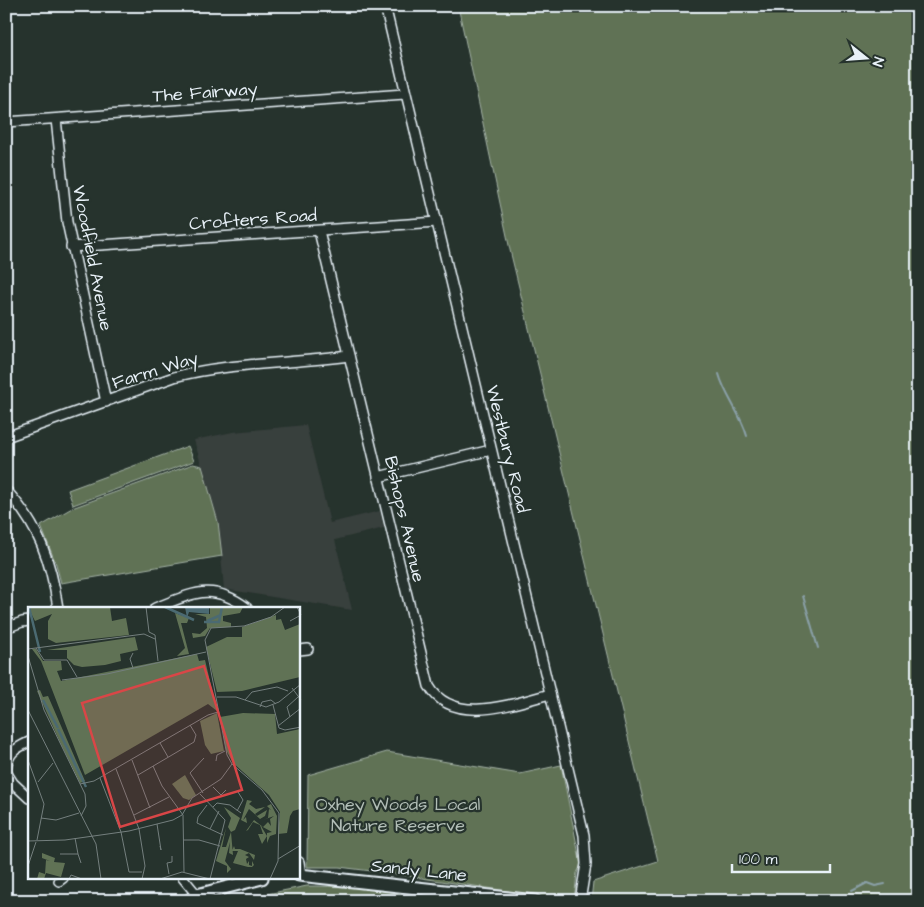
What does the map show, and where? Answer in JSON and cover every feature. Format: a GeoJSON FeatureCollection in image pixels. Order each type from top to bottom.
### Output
{"type":"FeatureCollection","features":[{"type":"Feature","properties":{"kind":"main road","name":"Sandy Lane"},"geometry":{"type":"LineString","coordinates":[[300,875],[535,901]]}},
{"type":"Feature","properties":{"kind":"main road"},"geometry":{"type":"LineString","coordinates":[[193,898],[255,880]]}},
{"type":"Feature","properties":{"kind":"street","name":"Westbury Road"},"geometry":{"type":"LineString","coordinates":[[385,6],[584,835],[587,853],[580,901]]}},
{"type":"Feature","properties":{"kind":"street","name":"The Fairway"},"geometry":{"type":"LineString","coordinates":[[6,122],[405,94]]}},
{"type":"Feature","properties":{"kind":"street","name":"Woodfield Avenue"},"geometry":{"type":"LineString","coordinates":[[56,119],[63,198],[71,247],[106,402]]}},
{"type":"Feature","properties":{"kind":"street","name":"Crofters Road"},"geometry":{"type":"LineString","coordinates":[[71,247],[437,222]]}},
{"type":"Feature","properties":{"kind":"street","name":"Bishops Avenue"},"geometry":{"type":"LineString","coordinates":[[319,231],[426,680],[435,696],[456,707],[478,710],[550,694]]}},
{"type":"Feature","properties":{"kind":"street","name":"Farm Way"},"geometry":{"type":"LineString","coordinates":[[6,437],[192,372],[349,356]]}},
{"type":"Feature","properties":{"kind":"street"},"geometry":{"type":"LineString","coordinates":[[378,477],[491,450]]}},
{"type":"Feature","properties":{"kind":"street"},"geometry":{"type":"LineString","coordinates":[[6,490],[21,508],[41,542],[50,567],[58,607]]}},
{"type":"Feature","properties":{"kind":"street"},"geometry":{"type":"LineString","coordinates":[[158,607],[185,597],[207,592],[225,594],[245,607]]}},
{"type":"Feature","properties":{"kind":"street"},"geometry":{"type":"LineString","coordinates":[[6,628],[28,621]]}},
{"type":"Feature","properties":{"kind":"street"},"geometry":{"type":"LineString","coordinates":[[6,768],[13,751],[28,743]]}},
{"type":"Feature","properties":{"kind":"street"},"geometry":{"type":"LineString","coordinates":[[6,772],[13,783],[28,797]]}},
{"type":"Feature","properties":{"kind":"street"},"geometry":{"type":"LineString","coordinates":[[184,880],[193,898]]}},
{"type":"Feature","properties":{"kind":"shaded area"},"geometry":{"type":"Polygon","coordinates":[[[306,425],[330,523],[380,511],[384,528],[335,540],[352,610],[224,589],[218,522],[194,440],[233,432],[306,425]]]}},
{"type":"Feature","properties":{"kind":"green space"},"geometry":{"type":"Polygon","coordinates":[[[458,6],[918,6],[918,901],[591,901],[593,882],[658,861],[510,250],[458,6]]]}},
{"type":"Feature","properties":{"kind":"green space"},"geometry":{"type":"Polygon","coordinates":[[[188,446],[194,461],[73,505],[68,490],[188,446]]]}},
{"type":"Feature","properties":{"kind":"green space"},"geometry":{"type":"Polygon","coordinates":[[[193,464],[202,466],[218,522],[222,556],[61,583],[56,564],[41,526],[72,508],[193,464]]]}},
{"type":"Feature","properties":{"kind":"green space","name":"Oxhey Woods Local Nature Reserve"},"geometry":{"type":"Polygon","coordinates":[[[387,752],[520,774],[561,765],[581,865],[577,873],[574,901],[388,873],[339,867],[307,867],[308,775],[387,752]]]}},
{"type":"Feature","properties":{"kind":"green space","name":"Oxhey Woods Local Nature Reserve"},"geometry":{"type":"Polygon","coordinates":[[[307,886],[393,890],[479,901],[232,901],[307,886]]]}},
{"type":"Feature","properties":{"kind":"waterway"},"geometry":{"type":"LineString","coordinates":[[719,374],[747,436]]}},
{"type":"Feature","properties":{"kind":"waterway"},"geometry":{"type":"LineString","coordinates":[[803,596],[818,648]]}},
{"type":"Feature","properties":{"kind":"waterway"},"geometry":{"type":"LineString","coordinates":[[852,891],[867,883],[875,886],[885,884]]}}]}
